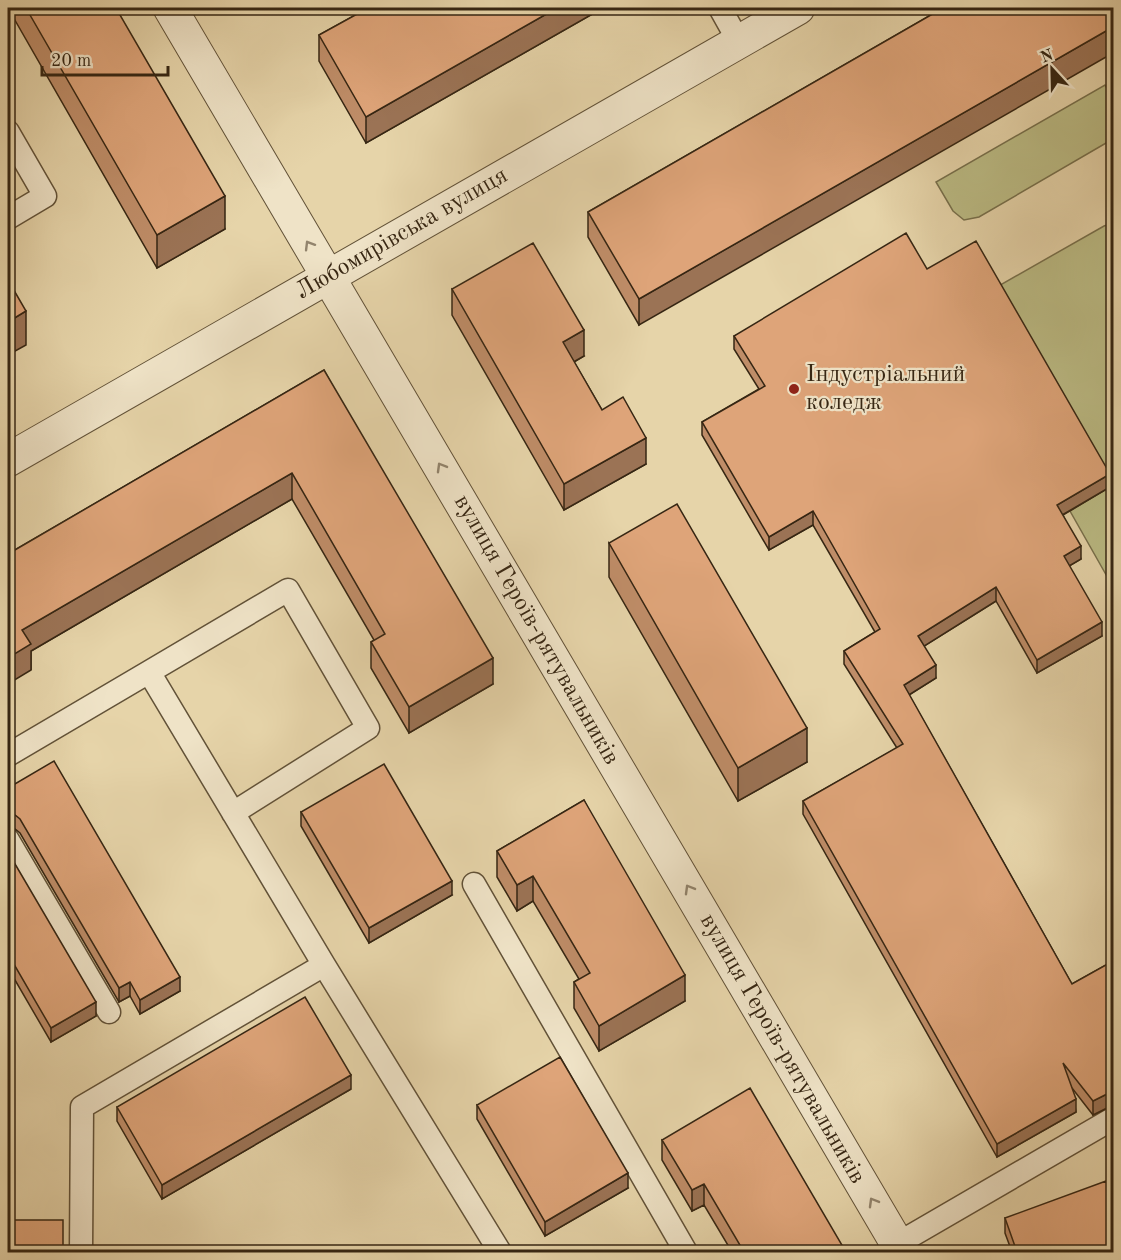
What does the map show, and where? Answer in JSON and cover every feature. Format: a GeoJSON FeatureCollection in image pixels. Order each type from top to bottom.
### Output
{"type":"FeatureCollection","features":[{"type":"Feature","properties":{"kind":"street","name":"вулиця Героїв-рятувальників"},"geometry":{"type":"LineString","coordinates":[[170,8],[900,1248]]}},
{"type":"Feature","properties":{"kind":"street","name":"Любомирівська вулиця"},"geometry":{"type":"LineString","coordinates":[[8,460],[798,8]]}},
{"type":"Feature","properties":{"kind":"lane"},"geometry":{"type":"LineString","coordinates":[[720,8],[740,42]]}},
{"type":"Feature","properties":{"kind":"lane"},"geometry":{"type":"LineString","coordinates":[[8,132],[45,196],[8,218]]}},
{"type":"Feature","properties":{"kind":"lane"},"geometry":{"type":"LineString","coordinates":[[8,755],[288,590],[368,728],[233,813]]}},
{"type":"Feature","properties":{"kind":"lane"},"geometry":{"type":"LineString","coordinates":[[149,672],[324,965],[500,1252]]}},
{"type":"Feature","properties":{"kind":"lane"},"geometry":{"type":"LineString","coordinates":[[8,840],[109,1012]]}},
{"type":"Feature","properties":{"kind":"lane"},"geometry":{"type":"LineString","coordinates":[[474,884],[686,1252]]}},
{"type":"Feature","properties":{"kind":"lane"},"geometry":{"type":"LineString","coordinates":[[81,1252],[82,1107],[324,965]]}},
{"type":"Feature","properties":{"kind":"lane"},"geometry":{"type":"LineString","coordinates":[[900,1248],[1113,1118]]}},
{"type":"Feature","properties":{"kind":"green space"},"geometry":{"type":"Polygon","coordinates":[[[1105,85],[1113,100],[1113,139],[979,217],[964,220],[953,211],[936,182],[1105,85]]]}},
{"type":"Feature","properties":{"kind":"green space"},"geometry":{"type":"Polygon","coordinates":[[[1113,223],[1113,587],[1070,511],[1109,487],[995,288],[1113,223]]]}},
{"type":"Feature","properties":{"kind":"building"},"geometry":{"type":"Polygon","coordinates":[[[26,8],[116,8],[225,196],[157,235],[26,8]]]}},
{"type":"Feature","properties":{"kind":"building"},"geometry":{"type":"Polygon","coordinates":[[[368,8],[557,8],[366,117],[319,35],[368,8]]]}},
{"type":"Feature","properties":{"kind":"building"},"geometry":{"type":"Polygon","coordinates":[[[943,8],[1113,8],[1113,27],[639,299],[588,212],[943,8]]]}},
{"type":"Feature","properties":{"kind":"building"},"geometry":{"type":"Polygon","coordinates":[[[906,233],[927,269],[976,241],[1110,474],[1057,505],[1081,546],[1064,556],[1102,622],[1037,660],[996,587],[918,636],[936,665],[904,685],[1072,984],[1113,961],[1113,1091],[1093,1101],[1063,1063],[1076,1099],[997,1144],[803,801],[903,744],[844,651],[880,629],[813,511],[769,537],[702,422],[765,386],[734,336],[906,233]]]}},
{"type":"Feature","properties":{"kind":"building"},"geometry":{"type":"Polygon","coordinates":[[[533,243],[584,330],[563,342],[602,410],[623,397],[646,438],[564,484],[452,289],[533,243]]]}},
{"type":"Feature","properties":{"kind":"building"},"geometry":{"type":"Polygon","coordinates":[[[8,280],[26,311],[8,322],[8,280]]]}},
{"type":"Feature","properties":{"kind":"building"},"geometry":{"type":"Polygon","coordinates":[[[324,370],[493,658],[409,707],[371,642],[385,634],[292,473],[22,630],[31,644],[8,658],[8,554],[324,370]]]}},
{"type":"Feature","properties":{"kind":"building"},"geometry":{"type":"Polygon","coordinates":[[[677,504],[807,728],[738,768],[609,543],[677,504]]]}},
{"type":"Feature","properties":{"kind":"building"},"geometry":{"type":"Polygon","coordinates":[[[54,761],[180,977],[140,1000],[130,982],[119,988],[20,819],[8,813],[8,788],[54,761]]]}},
{"type":"Feature","properties":{"kind":"building"},"geometry":{"type":"Polygon","coordinates":[[[384,764],[452,881],[369,928],[301,812],[384,764]]]}},
{"type":"Feature","properties":{"kind":"building"},"geometry":{"type":"Polygon","coordinates":[[[584,800],[685,975],[599,1026],[574,982],[590,973],[533,876],[517,885],[497,851],[584,800]]]}},
{"type":"Feature","properties":{"kind":"building"},"geometry":{"type":"Polygon","coordinates":[[[8,852],[96,1002],[51,1028],[8,954],[8,852]]]}},
{"type":"Feature","properties":{"kind":"building"},"geometry":{"type":"Polygon","coordinates":[[[305,997],[351,1075],[162,1185],[117,1107],[305,997]]]}},
{"type":"Feature","properties":{"kind":"building"},"geometry":{"type":"Polygon","coordinates":[[[560,1057],[628,1173],[545,1222],[477,1105],[560,1057]]]}},
{"type":"Feature","properties":{"kind":"building"},"geometry":{"type":"Polygon","coordinates":[[[750,1088],[846,1252],[744,1252],[704,1184],[692,1190],[662,1140],[750,1088]]]}},
{"type":"Feature","properties":{"kind":"building"},"geometry":{"type":"Polygon","coordinates":[[[1106,1181],[1113,1201],[1113,1252],[1017,1252],[1005,1218],[1106,1181]]]}},
{"type":"Feature","properties":{"kind":"building"},"geometry":{"type":"Polygon","coordinates":[[[8,1220],[63,1220],[63,1252],[8,1252],[8,1220]]]}},
{"type":"Feature","properties":{"kind":"place","name":"Індустріальний коледж"},"geometry":{"type":"Point","coordinates":[794,389]}}]}
